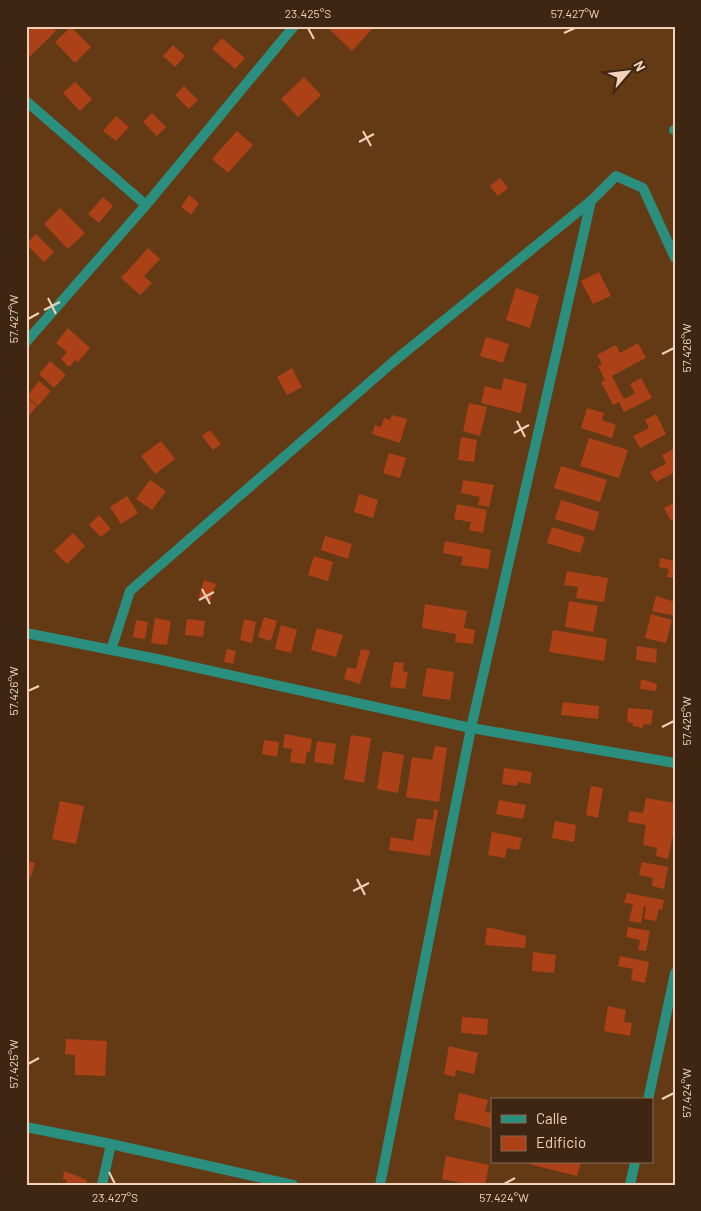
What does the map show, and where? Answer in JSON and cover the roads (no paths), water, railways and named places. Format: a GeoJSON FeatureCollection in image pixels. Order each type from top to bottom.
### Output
{"type":"FeatureCollection","features":[{"type":"Feature","properties":{"kind":"street"},"geometry":{"type":"LineString","coordinates":[[26,342],[146,205],[294,26]]}},
{"type":"Feature","properties":{"kind":"street"},"geometry":{"type":"LineString","coordinates":[[26,101],[146,205]]}},
{"type":"Feature","properties":{"kind":"street"},"geometry":{"type":"LineString","coordinates":[[111,650],[130,591],[393,362],[591,201],[616,176],[643,188],[675,258]]}},
{"type":"Feature","properties":{"kind":"street"},"geometry":{"type":"LineString","coordinates":[[380,1185],[471,728],[591,201]]}},
{"type":"Feature","properties":{"kind":"street"},"geometry":{"type":"LineString","coordinates":[[26,634],[111,650],[471,728],[675,763]]}},
{"type":"Feature","properties":{"kind":"street"},"geometry":{"type":"LineString","coordinates":[[648,1098],[675,973]]}},
{"type":"Feature","properties":{"kind":"street"},"geometry":{"type":"LineString","coordinates":[[26,1127],[293,1185]]}},
{"type":"Feature","properties":{"kind":"street"},"geometry":{"type":"LineString","coordinates":[[102,1185],[111,1144]]}},
{"type":"Feature","properties":{"kind":"street"},"geometry":{"type":"LineString","coordinates":[[630,1185],[635,1164]]}}]}
